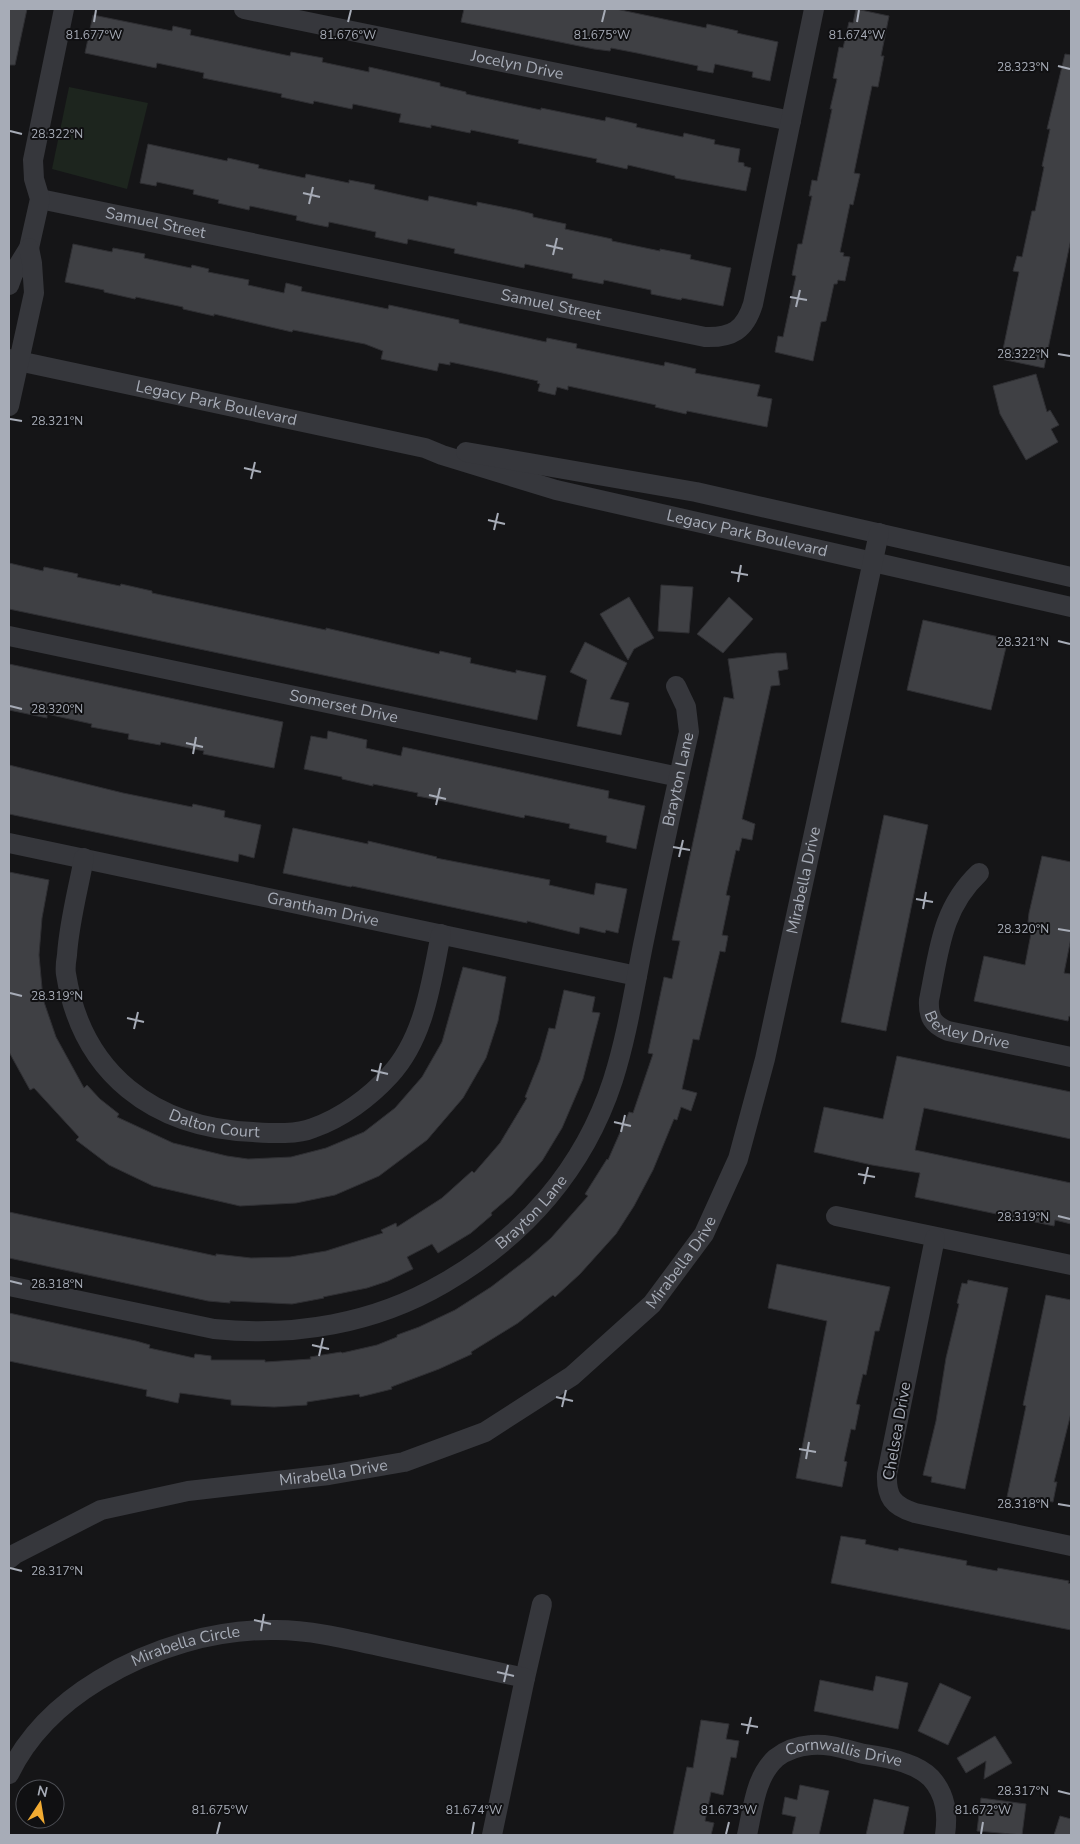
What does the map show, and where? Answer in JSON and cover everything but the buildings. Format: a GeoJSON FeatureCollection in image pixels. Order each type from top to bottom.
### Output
{"type":"FeatureCollection","features":[{"type":"Feature","properties":{"kind":"street"},"geometry":{"type":"LineString","coordinates":[[9,285],[13,274],[29,248],[40,199],[34,179],[33,160],[64,9]]}},
{"type":"Feature","properties":{"kind":"street","name":"Jocelyn Drive"},"geometry":{"type":"LineString","coordinates":[[244,9],[791,121]]}},
{"type":"Feature","properties":{"kind":"street","name":"Samuel Street"},"geometry":{"type":"LineString","coordinates":[[40,199],[705,337],[725,336],[735,332],[744,324],[749,315],[814,9]]}},
{"type":"Feature","properties":{"kind":"street"},"geometry":{"type":"LineString","coordinates":[[9,406],[14,360],[34,293],[29,248]]}},
{"type":"Feature","properties":{"kind":"street","name":"Legacy Park Boulevard"},"geometry":{"type":"LineString","coordinates":[[14,360],[425,448],[556,490],[1071,607]]}},
{"type":"Feature","properties":{"kind":"street","name":"Legacy Park Boulevard"},"geometry":{"type":"LineString","coordinates":[[425,448],[444,448],[696,492],[1071,577]]}},
{"type":"Feature","properties":{"kind":"street","name":"Mirabella Drive"},"geometry":{"type":"LineString","coordinates":[[9,1559],[15,1554],[102,1510],[188,1491],[329,1475],[404,1462],[485,1432],[572,1376],[652,1304],[704,1234],[738,1159],[765,1059],[879,533]]}},
{"type":"Feature","properties":{"kind":"street","name":"Somerset Drive"},"geometry":{"type":"LineString","coordinates":[[9,636],[679,777]]}},
{"type":"Feature","properties":{"kind":"street","name":"Brayton Lane"},"geometry":{"type":"LineString","coordinates":[[9,1286],[188,1325],[238,1331],[291,1331],[341,1324],[386,1310],[428,1293],[471,1267],[514,1234],[549,1196],[578,1155],[598,1117],[620,1054],[689,732],[686,706],[676,686]]}},
{"type":"Feature","properties":{"kind":"street","name":"Grantham Drive"},"geometry":{"type":"LineString","coordinates":[[9,843],[637,976]]}},
{"type":"Feature","properties":{"kind":"street","name":"Dalton Court"},"geometry":{"type":"LineString","coordinates":[[84,858],[68,940],[65,971],[71,1000],[81,1030],[96,1054],[115,1078],[144,1101],[172,1116],[201,1124],[239,1132],[266,1133],[311,1129],[340,1116],[365,1097],[390,1074],[419,1028],[429,994],[441,934]]}},
{"type":"Feature","properties":{"kind":"street","name":"Bexley Drive"},"geometry":{"type":"LineString","coordinates":[[979,873],[958,898],[944,928],[929,1000],[928,1011],[931,1021],[939,1028],[948,1031],[1071,1057]]}},
{"type":"Feature","properties":{"kind":"street"},"geometry":{"type":"LineString","coordinates":[[836,1216],[1071,1266]]}},
{"type":"Feature","properties":{"kind":"street","name":"Chelsea Drive"},"geometry":{"type":"LineString","coordinates":[[935,1238],[887,1474],[886,1485],[889,1495],[896,1504],[905,1510],[915,1513],[1071,1546]]}},
{"type":"Feature","properties":{"kind":"street"},"geometry":{"type":"LineString","coordinates":[[492,1835],[542,1604]]}},
{"type":"Feature","properties":{"kind":"street","name":"Mirabella Circle"},"geometry":{"type":"LineString","coordinates":[[9,1774],[17,1756],[42,1724],[75,1695],[149,1653],[197,1639],[276,1630],[318,1634],[525,1678]]}},
{"type":"Feature","properties":{"kind":"street","name":"Cornwallis Drive"},"geometry":{"type":"LineString","coordinates":[[747,1835],[756,1792],[768,1768],[786,1751],[812,1745],[826,1745],[904,1762],[918,1768],[930,1777],[940,1789],[945,1802],[945,1835]]}},
{"type":"Feature","properties":{"kind":"shaded area"},"geometry":{"type":"Polygon","coordinates":[[[69,87],[148,103],[127,189],[52,169],[69,87]]]}}]}
